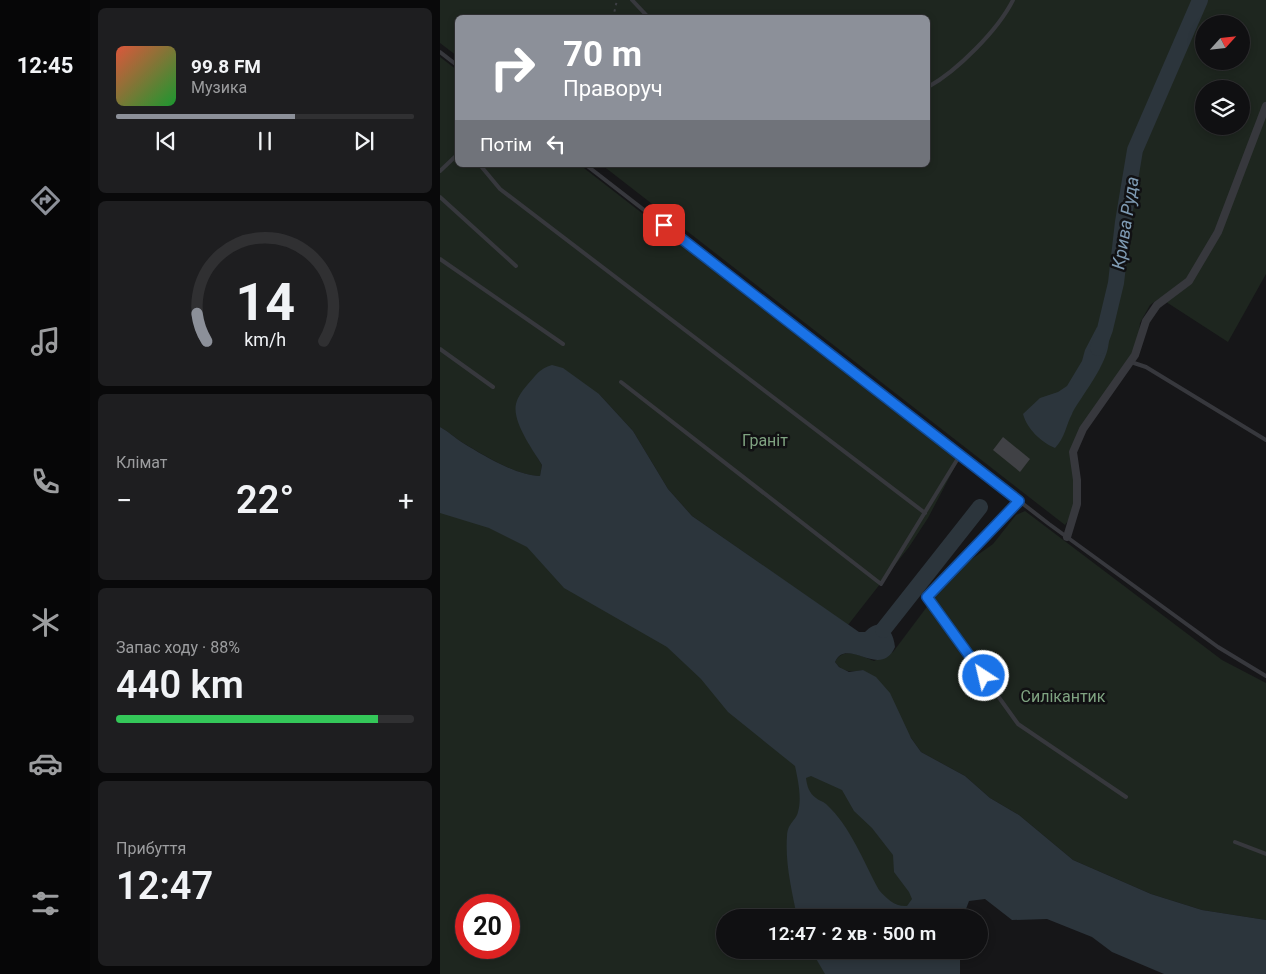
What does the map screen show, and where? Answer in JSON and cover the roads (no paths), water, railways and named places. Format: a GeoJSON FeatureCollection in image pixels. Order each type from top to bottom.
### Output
{"type":"FeatureCollection","features":[{"type":"Feature","properties":{"kind":"street"},"geometry":{"type":"LineString","coordinates":[[1068,537],[1077,504],[1077,480],[1073,452],[1083,429],[1131,362],[1146,321],[1157,305],[1189,281],[1218,232],[1266,106]]}},
{"type":"Feature","properties":{"kind":"lane"},"geometry":{"type":"LineString","coordinates":[[632,0],[646,15]]}},
{"type":"Feature","properties":{"kind":"lane"},"geometry":{"type":"LineString","coordinates":[[930,87],[943,78],[975,48],[1007,12],[1013,0]]}},
{"type":"Feature","properties":{"kind":"lane"},"geometry":{"type":"LineString","coordinates":[[440,52],[455,64]]}},
{"type":"Feature","properties":{"kind":"lane"},"geometry":{"type":"LineString","coordinates":[[440,171],[455,157]]}},
{"type":"Feature","properties":{"kind":"lane"},"geometry":{"type":"LineString","coordinates":[[482,167],[500,188],[924,513]]}},
{"type":"Feature","properties":{"kind":"lane"},"geometry":{"type":"LineString","coordinates":[[589,167],[1019,501],[1218,647],[1266,676]]}},
{"type":"Feature","properties":{"kind":"lane"},"geometry":{"type":"LineString","coordinates":[[440,197],[516,266]]}},
{"type":"Feature","properties":{"kind":"lane"},"geometry":{"type":"LineString","coordinates":[[440,259],[563,344]]}},
{"type":"Feature","properties":{"kind":"lane"},"geometry":{"type":"LineString","coordinates":[[440,349],[494,387]]}},
{"type":"Feature","properties":{"kind":"lane"},"geometry":{"type":"LineString","coordinates":[[1131,362],[1146,367],[1266,440]]}},
{"type":"Feature","properties":{"kind":"lane"},"geometry":{"type":"LineString","coordinates":[[621,382],[882,584],[960,455]]}},
{"type":"Feature","properties":{"kind":"lane"},"geometry":{"type":"LineString","coordinates":[[1019,501],[927,597],[1018,724],[1126,797]]}},
{"type":"Feature","properties":{"kind":"lane"},"geometry":{"type":"LineString","coordinates":[[1235,842],[1266,854]]}},
{"type":"Feature","properties":{"kind":"waterway","name":"Крива Руда"},"geometry":{"type":"LineString","coordinates":[[1098,348],[1105,329],[1116,283],[1123,222],[1135,150],[1200,0]]}},
{"type":"Feature","properties":{"kind":"waterway"},"geometry":{"type":"LineString","coordinates":[[883,630],[980,507]]}},
{"type":"Feature","properties":{"kind":"park label","name":"Граніт"},"geometry":{"type":"Point","coordinates":[765,440]}},
{"type":"Feature","properties":{"kind":"park label","name":"Силікантик"},"geometry":{"type":"Point","coordinates":[1063,696]}}]}
